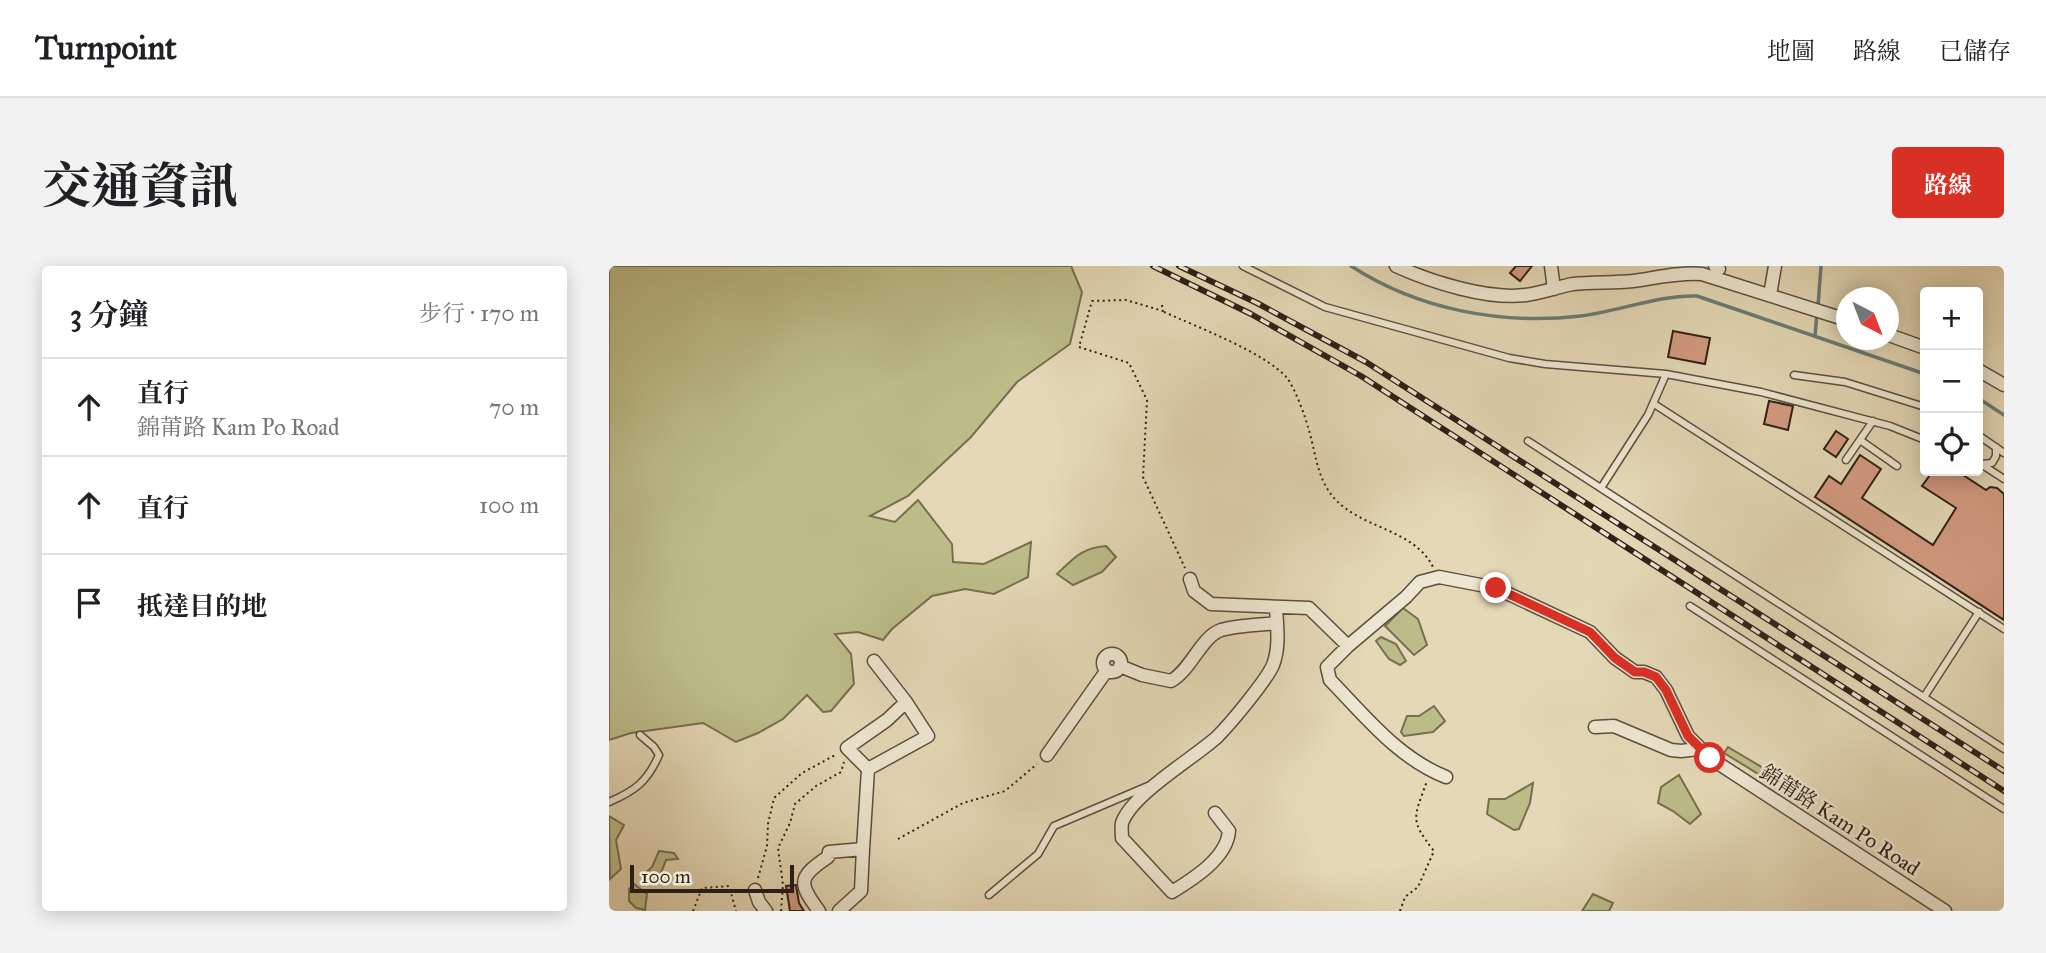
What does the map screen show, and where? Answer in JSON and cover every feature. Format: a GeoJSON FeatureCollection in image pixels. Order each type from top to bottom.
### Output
{"type":"FeatureCollection","features":[{"type":"Feature","properties":{"kind":"street"},"geometry":{"type":"LineString","coordinates":[[1396,266],[1428,279],[1508,296],[1523,296],[1571,285],[1623,282],[1717,270],[1770,295],[1836,316]]}},
{"type":"Feature","properties":{"kind":"street"},"geometry":{"type":"LineString","coordinates":[[1551,266],[1554,289]]}},
{"type":"Feature","properties":{"kind":"street"},"geometry":{"type":"LineString","coordinates":[[1770,295],[1775,266]]}},
{"type":"Feature","properties":{"kind":"street"},"geometry":{"type":"LineString","coordinates":[[1899,339],[1920,346]]}},
{"type":"Feature","properties":{"kind":"street"},"geometry":{"type":"LineString","coordinates":[[1983,373],[2004,386]]}},
{"type":"Feature","properties":{"kind":"street"},"geometry":{"type":"LineString","coordinates":[[1439,577],[1420,582],[1327,667],[1330,680],[1394,747],[1431,771],[1447,777]]}},
{"type":"Feature","properties":{"kind":"street","name":"錦莆路 Kam Po Road"},"geometry":{"type":"LineString","coordinates":[[1439,577],[1496,588],[1590,632],[1615,658],[1635,672],[1656,677],[1698,749],[1945,911]]}},
{"type":"Feature","properties":{"kind":"street"},"geometry":{"type":"LineString","coordinates":[[1190,579],[1194,591],[1212,604],[1309,608],[1348,646]]}},
{"type":"Feature","properties":{"kind":"street"},"geometry":{"type":"LineString","coordinates":[[1215,813],[1229,831],[1228,840],[1222,851],[1192,880],[1173,892],[1122,838],[1123,820],[1130,809],[1159,781],[1217,737],[1272,666],[1278,644],[1276,607]]}},
{"type":"Feature","properties":{"kind":"street"},"geometry":{"type":"LineString","coordinates":[[1047,755],[1107,670],[1117,670],[1120,666],[1142,675],[1171,681],[1180,677],[1219,631],[1277,623]]}},
{"type":"Feature","properties":{"kind":"street"},"geometry":{"type":"LineString","coordinates":[[868,769],[928,736],[874,661]]}},
{"type":"Feature","properties":{"kind":"street"},"geometry":{"type":"LineString","coordinates":[[868,769],[844,750],[887,720],[906,702]]}},
{"type":"Feature","properties":{"kind":"street"},"geometry":{"type":"LineString","coordinates":[[1595,727],[1614,726],[1671,750],[1698,749]]}},
{"type":"Feature","properties":{"kind":"street"},"geometry":{"type":"LineString","coordinates":[[846,909],[861,891],[868,769]]}},
{"type":"Feature","properties":{"kind":"street"},"geometry":{"type":"LineString","coordinates":[[819,911],[804,890],[807,874],[828,857],[829,852],[863,849]]}},
{"type":"Feature","properties":{"kind":"street"},"geometry":{"type":"LineString","coordinates":[[755,890],[758,902],[766,911]]}},
{"type":"Feature","properties":{"kind":"lane"},"geometry":{"type":"LineString","coordinates":[[1243,266],[1325,307],[1509,358],[1545,364],[1666,374],[1761,392],[1873,421],[1920,438]]}},
{"type":"Feature","properties":{"kind":"lane"},"geometry":{"type":"LineString","coordinates":[[1601,488],[1654,404],[1666,374]]}},
{"type":"Feature","properties":{"kind":"lane"},"geometry":{"type":"LineString","coordinates":[[1794,375],[1845,382],[1920,405]]}},
{"type":"Feature","properties":{"kind":"lane"},"geometry":{"type":"LineString","coordinates":[[1654,404],[2004,629]]}},
{"type":"Feature","properties":{"kind":"lane"},"geometry":{"type":"LineString","coordinates":[[1846,460],[1873,421]]}},
{"type":"Feature","properties":{"kind":"lane"},"geometry":{"type":"LineString","coordinates":[[1983,438],[2004,453]]}},
{"type":"Feature","properties":{"kind":"lane"},"geometry":{"type":"LineString","coordinates":[[1860,440],[1897,466]]}},
{"type":"Feature","properties":{"kind":"lane"},"geometry":{"type":"LineString","coordinates":[[1528,441],[2004,749]]}},
{"type":"Feature","properties":{"kind":"lane"},"geometry":{"type":"LineString","coordinates":[[1983,463],[1992,463],[1995,460],[1996,447]]}},
{"type":"Feature","properties":{"kind":"lane"},"geometry":{"type":"LineString","coordinates":[[1983,466],[2004,479]]}},
{"type":"Feature","properties":{"kind":"lane"},"geometry":{"type":"LineString","coordinates":[[1690,607],[2004,808]]}},
{"type":"Feature","properties":{"kind":"lane"},"geometry":{"type":"LineString","coordinates":[[1924,697],[1979,612]]}},
{"type":"Feature","properties":{"kind":"lane"},"geometry":{"type":"LineString","coordinates":[[609,802],[633,792],[651,773],[659,755],[640,735]]}},
{"type":"Feature","properties":{"kind":"lane"},"geometry":{"type":"LineString","coordinates":[[989,895],[1038,854],[1054,826],[1159,781]]}},
{"type":"Feature","properties":{"kind":"path"},"geometry":{"type":"LineString","coordinates":[[1190,579],[1143,477],[1147,400],[1129,363],[1079,347],[1092,301],[1126,299],[1163,311],[1260,357],[1287,378],[1308,427],[1314,457],[1330,493],[1355,517],[1389,531],[1414,546],[1430,561],[1439,577]]}},
{"type":"Feature","properties":{"kind":"path"},"geometry":{"type":"LineString","coordinates":[[1162,305],[1163,311]]}},
{"type":"Feature","properties":{"kind":"path"},"geometry":{"type":"LineString","coordinates":[[755,890],[767,846],[768,824],[774,798],[802,773],[844,750],[841,772],[816,786],[795,804],[790,823],[778,848],[783,885],[781,911]]}},
{"type":"Feature","properties":{"kind":"path"},"geometry":{"type":"LineString","coordinates":[[898,839],[963,803],[1005,790],[1047,755]]}},
{"type":"Feature","properties":{"kind":"path"},"geometry":{"type":"LineString","coordinates":[[1400,911],[1405,897],[1418,887],[1434,851],[1417,830],[1415,815],[1431,771]]}},
{"type":"Feature","properties":{"kind":"path"},"geometry":{"type":"LineString","coordinates":[[693,911],[702,888],[729,886],[736,911]]}},
{"type":"Feature","properties":{"kind":"green space"},"geometry":{"type":"Polygon","coordinates":[[[609,266],[1071,266],[1082,292],[1070,344],[1017,382],[971,437],[908,496],[870,516],[895,522],[918,500],[952,544],[953,562],[984,564],[1031,542],[1028,577],[994,594],[965,589],[932,596],[892,629],[883,640],[858,632],[835,634],[851,654],[854,684],[831,711],[823,712],[807,695],[783,719],[736,742],[703,723],[631,733],[609,740],[609,266]]]}},
{"type":"Feature","properties":{"kind":"green space"},"geometry":{"type":"Polygon","coordinates":[[[1106,546],[1116,557],[1102,572],[1073,585],[1057,574],[1084,552],[1106,546]]]}},
{"type":"Feature","properties":{"kind":"green space"},"geometry":{"type":"Polygon","coordinates":[[[1403,608],[1418,619],[1427,645],[1414,655],[1385,626],[1403,608]]]}},
{"type":"Feature","properties":{"kind":"green space"},"geometry":{"type":"Polygon","coordinates":[[[1381,637],[1396,644],[1406,661],[1400,665],[1389,659],[1376,641],[1381,637]]]}},
{"type":"Feature","properties":{"kind":"green space"},"geometry":{"type":"Polygon","coordinates":[[[1434,706],[1445,721],[1433,732],[1404,736],[1401,732],[1407,716],[1419,716],[1434,706]]]}},
{"type":"Feature","properties":{"kind":"green space"},"geometry":{"type":"Polygon","coordinates":[[[1728,747],[1775,775],[1773,783],[1724,753],[1728,747]]]}},
{"type":"Feature","properties":{"kind":"green space"},"geometry":{"type":"Polygon","coordinates":[[[1679,775],[1701,814],[1690,824],[1658,803],[1661,787],[1679,775]]]}},
{"type":"Feature","properties":{"kind":"green space"},"geometry":{"type":"Polygon","coordinates":[[[1533,783],[1530,803],[1519,829],[1514,830],[1487,814],[1489,799],[1505,799],[1533,783]]]}},
{"type":"Feature","properties":{"kind":"green space"},"geometry":{"type":"Polygon","coordinates":[[[609,816],[624,825],[616,840],[621,869],[610,879],[609,816]]]}},
{"type":"Feature","properties":{"kind":"green space"},"geometry":{"type":"Polygon","coordinates":[[[659,851],[674,853],[678,859],[666,860],[659,878],[646,882],[644,874],[652,867],[659,851]]]}},
{"type":"Feature","properties":{"kind":"green space"},"geometry":{"type":"Polygon","coordinates":[[[634,884],[647,894],[645,910],[636,908],[629,901],[629,889],[634,884]]]}},
{"type":"Feature","properties":{"kind":"green space"},"geometry":{"type":"Polygon","coordinates":[[[1593,894],[1613,903],[1609,911],[1582,911],[1593,894]]]}},
{"type":"Feature","properties":{"kind":"building"},"geometry":{"type":"Polygon","coordinates":[[[1516,266],[1532,266],[1520,281],[1510,273],[1516,266]]]}},
{"type":"Feature","properties":{"kind":"building"},"geometry":{"type":"Polygon","coordinates":[[[1673,331],[1710,338],[1705,364],[1668,357],[1673,331]]]}},
{"type":"Feature","properties":{"kind":"building"},"geometry":{"type":"Polygon","coordinates":[[[1769,401],[1793,406],[1788,430],[1764,424],[1769,401]]]}},
{"type":"Feature","properties":{"kind":"building"},"geometry":{"type":"Polygon","coordinates":[[[1836,431],[1848,439],[1836,457],[1824,449],[1836,431]]]}},
{"type":"Feature","properties":{"kind":"building"},"geometry":{"type":"Polygon","coordinates":[[[1860,455],[1881,469],[1862,498],[1933,545],[1956,508],[1922,486],[1929,476],[1965,476],[1986,490],[1990,487],[1997,488],[2004,494],[2004,620],[1815,497],[1829,476],[1841,484],[1860,455]]]}},
{"type":"Feature","properties":{"kind":"building"},"geometry":{"type":"Polygon","coordinates":[[[796,885],[799,903],[804,911],[790,911],[786,886],[796,885]]]}},
{"type":"Feature","properties":{"kind":"waterway"},"geometry":{"type":"LineString","coordinates":[[1351,266],[1404,294],[1433,304],[1491,316],[1581,316],[1668,298],[1697,296],[1920,372]]}},
{"type":"Feature","properties":{"kind":"waterway"},"geometry":{"type":"LineString","coordinates":[[1818,306],[1821,266]]}},
{"type":"Feature","properties":{"kind":"waterway"},"geometry":{"type":"LineString","coordinates":[[1815,336],[1817,313]]}},
{"type":"Feature","properties":{"kind":"waterway"},"geometry":{"type":"LineString","coordinates":[[1983,401],[2004,415]]}},
{"type":"Feature","properties":{"kind":"railway"},"geometry":{"type":"LineString","coordinates":[[1153,266],[1251,314],[1361,376],[2004,791]]}},
{"type":"Feature","properties":{"kind":"railway"},"geometry":{"type":"LineString","coordinates":[[1179,266],[1257,303],[1366,362],[2004,771]]}},
{"type":"Feature","properties":{"kind":"route"},"geometry":{"type":"LineString","coordinates":[[1496,588],[1590,632],[1615,658],[1635,672],[1656,677],[1666,690],[1688,736],[1698,749],[1710,758]]}}]}
